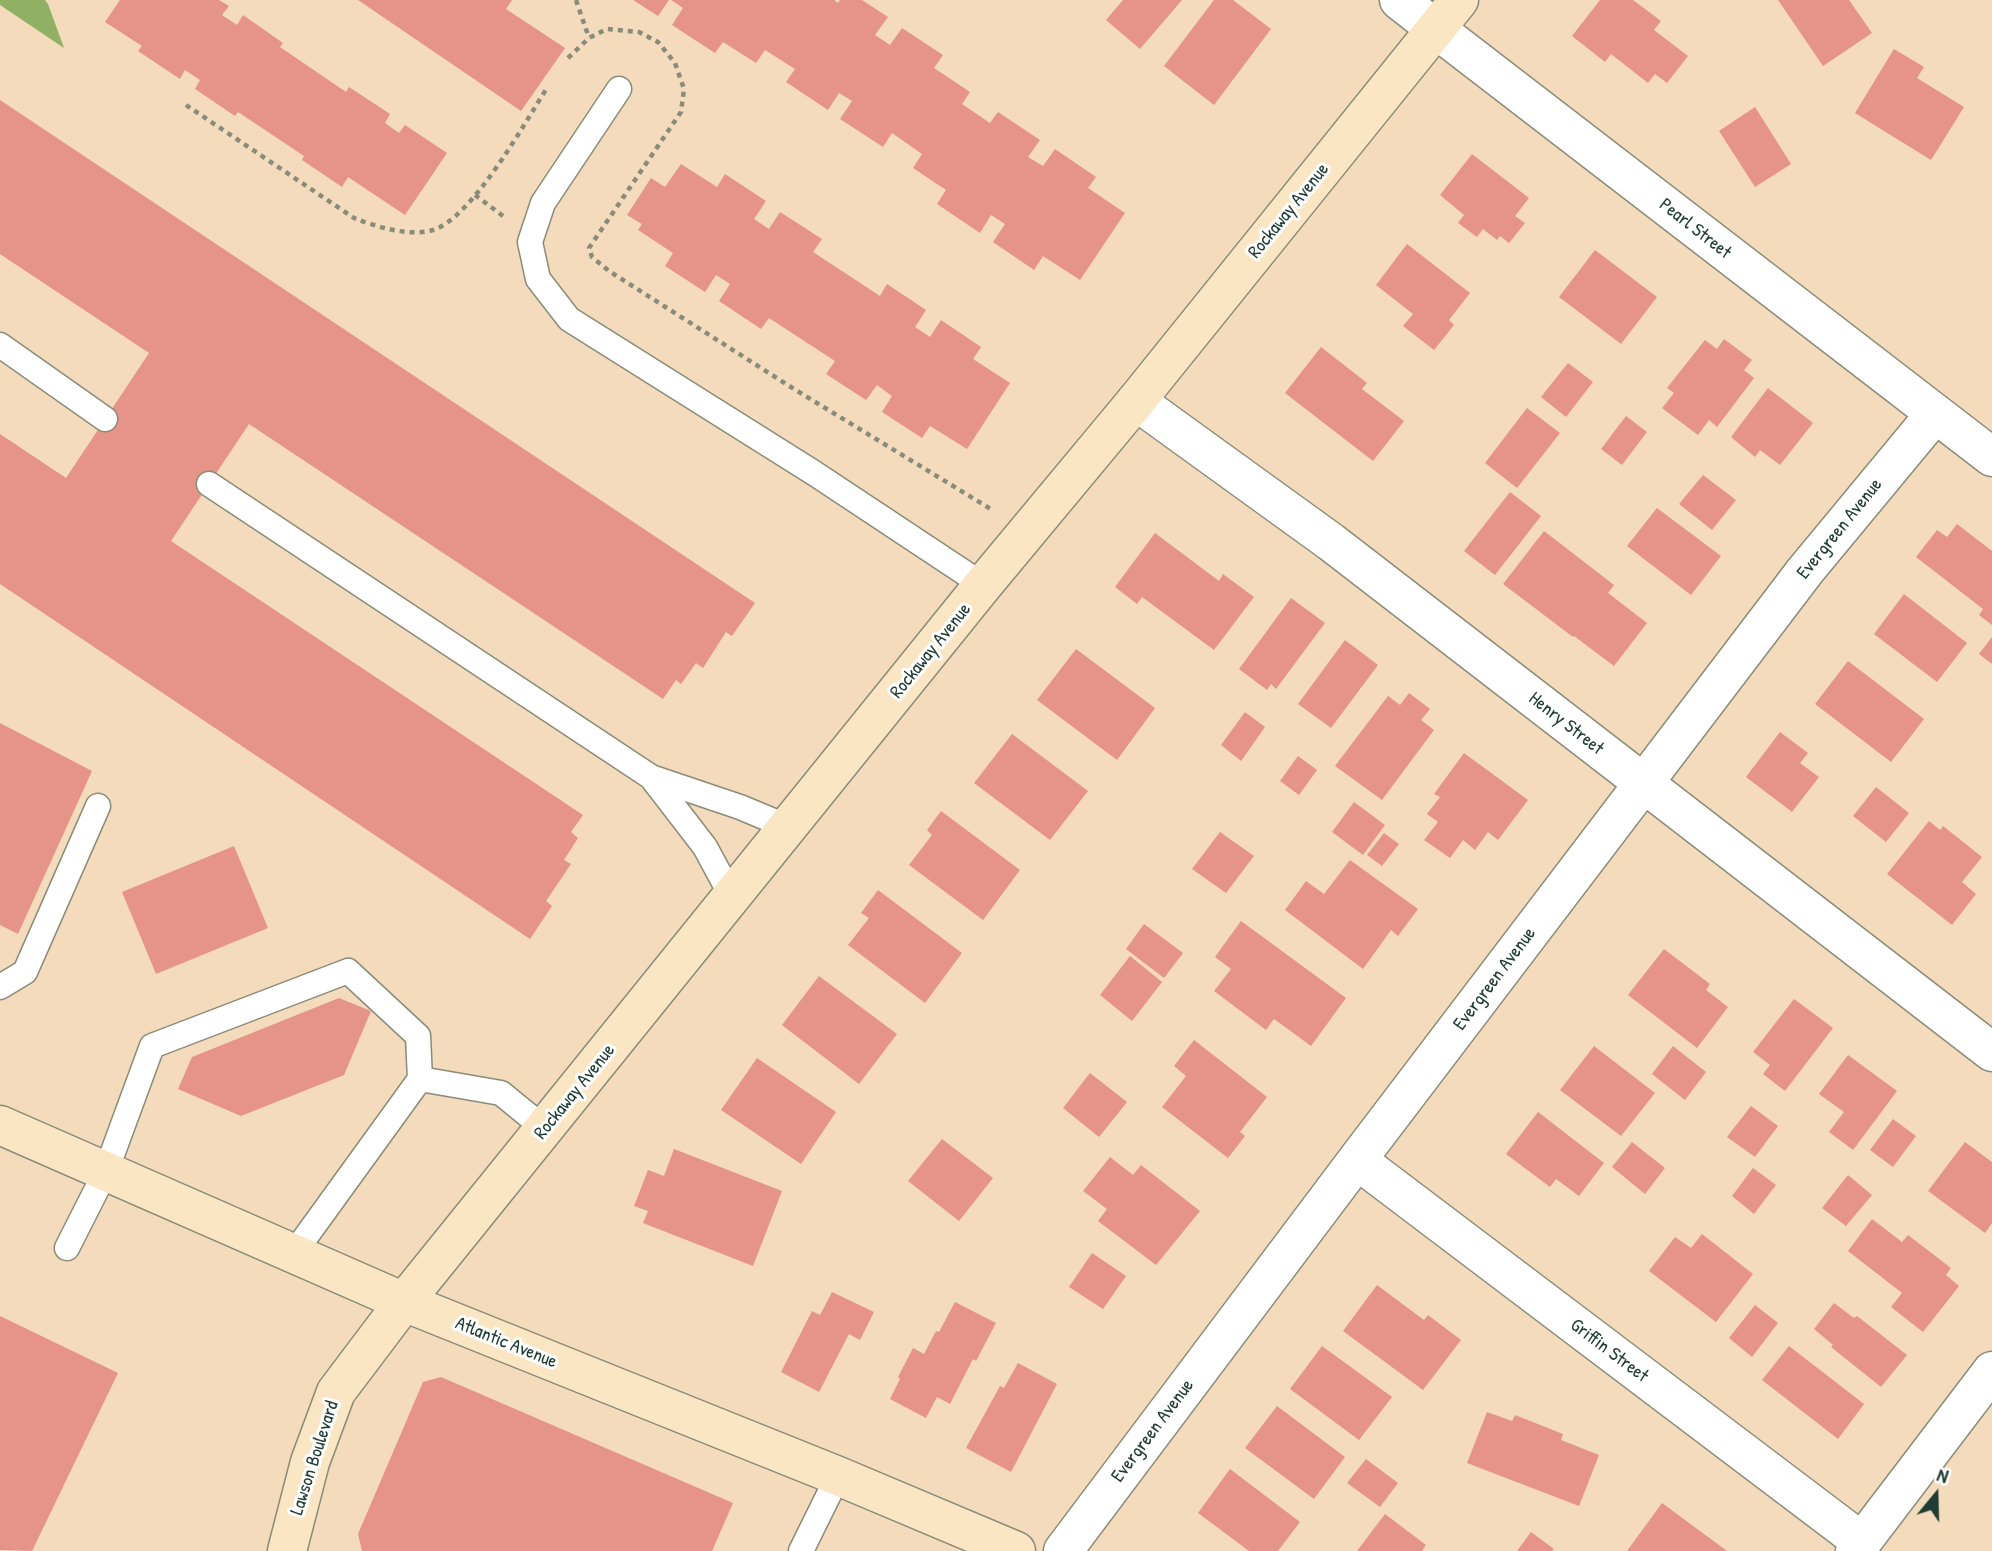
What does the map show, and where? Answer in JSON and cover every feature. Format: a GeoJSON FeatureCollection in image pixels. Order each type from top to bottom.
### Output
{"type":"FeatureCollection","features":[{"type":"Feature","properties":{"kind":"main road","name":"Rockaway Avenue"},"geometry":{"type":"LineString","coordinates":[[404,1302],[1448,14]]}},
{"type":"Feature","properties":{"kind":"main road","name":"Atlantic Avenue"},"geometry":{"type":"LineString","coordinates":[[0,1125],[404,1302],[838,1476],[1016,1551]]}},
{"type":"Feature","properties":{"kind":"main road","name":"Lawson Boulevard"},"geometry":{"type":"LineString","coordinates":[[286,1551],[310,1462],[336,1391],[404,1302]]}},
{"type":"Feature","properties":{"kind":"street","name":"Pearl Street"},"geometry":{"type":"LineString","coordinates":[[1399,0],[1448,14],[1935,414],[1992,457]]}},
{"type":"Feature","properties":{"kind":"street","name":"Henry Street"},"geometry":{"type":"LineString","coordinates":[[1136,401],[1331,542],[1992,1052]]}},
{"type":"Feature","properties":{"kind":"street","name":"Evergreen Avenue"},"geometry":{"type":"LineString","coordinates":[[1063,1551],[1805,572],[1935,414]]}},
{"type":"Feature","properties":{"kind":"street","name":"Griffin Street"},"geometry":{"type":"LineString","coordinates":[[1357,1160],[1858,1546]]}},
{"type":"Feature","properties":{"kind":"street"},"geometry":{"type":"LineString","coordinates":[[1858,1546],[1992,1371]]}},
{"type":"Feature","properties":{"kind":"lane"},"geometry":{"type":"LineString","coordinates":[[619,89],[543,203],[530,242],[538,279],[569,319],[814,473],[983,585]]}},
{"type":"Feature","properties":{"kind":"lane"},"geometry":{"type":"LineString","coordinates":[[0,345],[105,419]]}},
{"type":"Feature","properties":{"kind":"lane"},"geometry":{"type":"LineString","coordinates":[[209,484],[652,777],[740,807],[788,827]]}},
{"type":"Feature","properties":{"kind":"lane"},"geometry":{"type":"LineString","coordinates":[[652,777],[705,847],[732,897]]}},
{"type":"Feature","properties":{"kind":"lane"},"geometry":{"type":"LineString","coordinates":[[0,987],[25,972],[98,806]]}},
{"type":"Feature","properties":{"kind":"lane"},"geometry":{"type":"LineString","coordinates":[[67,1248],[106,1171],[152,1046],[348,971],[418,1036],[420,1079],[294,1254]]}},
{"type":"Feature","properties":{"kind":"lane"},"geometry":{"type":"LineString","coordinates":[[420,1079],[501,1093],[545,1129]]}},
{"type":"Feature","properties":{"kind":"lane"},"geometry":{"type":"LineString","coordinates":[[802,1551],[838,1476]]}},
{"type":"Feature","properties":{"kind":"path"},"geometry":{"type":"LineString","coordinates":[[576,0],[589,38]]}},
{"type":"Feature","properties":{"kind":"path"},"geometry":{"type":"LineString","coordinates":[[568,58],[589,38],[607,29],[639,32],[658,43],[675,63],[684,89],[681,112],[589,248],[592,257],[794,389],[994,512]]}},
{"type":"Feature","properties":{"kind":"path"},"geometry":{"type":"LineString","coordinates":[[186,105],[354,218],[377,227],[411,232],[432,230],[451,221],[467,206],[494,170],[547,88]]}},
{"type":"Feature","properties":{"kind":"green space"},"geometry":{"type":"Polygon","coordinates":[[[0,0],[45,0],[64,48],[0,5],[0,0]]]}},
{"type":"Feature","properties":{"kind":"building"},"geometry":{"type":"Polygon","coordinates":[[[120,0],[219,0],[229,6],[222,15],[237,25],[243,15],[283,43],[280,47],[346,92],[349,87],[390,114],[385,123],[399,133],[405,125],[447,153],[405,215],[348,177],[342,187],[302,160],[304,156],[238,112],[235,116],[195,89],[200,80],[185,70],[180,79],[138,51],[142,46],[105,22],[120,0]]]}},
{"type":"Feature","properties":{"kind":"building"},"geometry":{"type":"Polygon","coordinates":[[[358,0],[512,0],[506,9],[565,48],[521,111],[358,0]]]}},
{"type":"Feature","properties":{"kind":"building"},"geometry":{"type":"Polygon","coordinates":[[[633,0],[669,0],[658,16],[633,0]]]}},
{"type":"Feature","properties":{"kind":"building"},"geometry":{"type":"Polygon","coordinates":[[[671,0],[834,0],[838,3],[840,0],[862,0],[888,17],[875,35],[890,45],[902,28],[943,55],[934,68],[970,92],[962,104],[990,123],[998,112],[1040,140],[1028,157],[1043,166],[1055,149],[1096,177],[1088,188],[1125,213],[1080,280],[1043,256],[1034,270],[993,242],[1005,224],[991,215],[980,233],[937,204],[946,190],[913,168],[922,154],[892,133],[883,147],[840,119],[852,101],[839,93],[828,110],[786,82],[795,69],[765,50],[756,63],[723,42],[715,53],[672,25],[683,8],[671,0]]]}},
{"type":"Feature","properties":{"kind":"building"},"geometry":{"type":"Polygon","coordinates":[[[1123,0],[1182,0],[1140,49],[1106,20],[1123,0]]]}},
{"type":"Feature","properties":{"kind":"building"},"geometry":{"type":"Polygon","coordinates":[[[1214,0],[1233,0],[1271,29],[1214,105],[1164,66],[1214,0]]]}},
{"type":"Feature","properties":{"kind":"building"},"geometry":{"type":"Polygon","coordinates":[[[1600,0],[1633,0],[1661,21],[1654,30],[1688,56],[1667,83],[1655,74],[1648,83],[1611,54],[1605,62],[1572,36],[1600,0]]]}},
{"type":"Feature","properties":{"kind":"building"},"geometry":{"type":"Polygon","coordinates":[[[1778,0],[1849,0],[1872,33],[1823,66],[1778,0]]]}},
{"type":"Feature","properties":{"kind":"building"},"geometry":{"type":"Polygon","coordinates":[[[1894,49],[1924,67],[1917,78],[1964,107],[1931,160],[1855,113],[1894,49]]]}},
{"type":"Feature","properties":{"kind":"building"},"geometry":{"type":"Polygon","coordinates":[[[0,100],[755,603],[732,636],[726,632],[703,668],[696,663],[681,684],[676,680],[663,699],[249,424],[171,541],[583,815],[571,832],[578,838],[564,860],[571,864],[546,901],[552,906],[530,939],[0,584],[0,434],[66,478],[149,353],[0,254],[0,100]]]}},
{"type":"Feature","properties":{"kind":"building"},"geometry":{"type":"Polygon","coordinates":[[[1755,107],[1791,164],[1755,187],[1719,131],[1755,107]]]}},
{"type":"Feature","properties":{"kind":"building"},"geometry":{"type":"Polygon","coordinates":[[[1472,154],[1529,198],[1515,216],[1525,223],[1509,243],[1500,236],[1497,240],[1483,229],[1477,237],[1458,223],[1464,215],[1440,195],[1472,154]]]}},
{"type":"Feature","properties":{"kind":"building"},"geometry":{"type":"Polygon","coordinates":[[[681,164],[717,187],[725,174],[766,201],[754,219],[769,229],[780,212],[822,239],[813,252],[880,296],[887,284],[926,310],[915,327],[930,337],[941,320],[981,347],[973,359],[1010,383],[967,449],[930,426],[922,438],[882,412],[892,396],[877,385],[866,400],[826,374],[835,361],[769,318],[761,329],[719,301],[730,284],[716,275],[705,292],[665,266],[673,253],[638,230],[642,224],[627,215],[651,178],[665,187],[681,164]]]}},
{"type":"Feature","properties":{"kind":"building"},"geometry":{"type":"Polygon","coordinates":[[[1407,244],[1470,293],[1449,320],[1454,325],[1434,350],[1403,326],[1413,314],[1376,285],[1407,244]]]}},
{"type":"Feature","properties":{"kind":"building"},"geometry":{"type":"Polygon","coordinates":[[[1595,250],[1657,297],[1621,344],[1559,297],[1595,250]]]}},
{"type":"Feature","properties":{"kind":"building"},"geometry":{"type":"Polygon","coordinates":[[[1724,339],[1752,360],[1744,370],[1754,378],[1717,427],[1709,420],[1698,435],[1662,408],[1674,393],[1667,388],[1705,340],[1717,349],[1724,339]]]}},
{"type":"Feature","properties":{"kind":"building"},"geometry":{"type":"Polygon","coordinates":[[[1321,347],[1367,383],[1362,389],[1404,421],[1373,461],[1285,393],[1321,347]]]}},
{"type":"Feature","properties":{"kind":"building"},"geometry":{"type":"Polygon","coordinates":[[[1568,363],[1593,382],[1566,417],[1541,397],[1568,363]]]}},
{"type":"Feature","properties":{"kind":"building"},"geometry":{"type":"Polygon","coordinates":[[[1768,388],[1813,423],[1780,465],[1760,450],[1755,457],[1731,437],[1768,388]]]}},
{"type":"Feature","properties":{"kind":"building"},"geometry":{"type":"Polygon","coordinates":[[[1527,408],[1560,433],[1517,488],[1485,463],[1527,408]]]}},
{"type":"Feature","properties":{"kind":"building"},"geometry":{"type":"Polygon","coordinates":[[[1626,416],[1647,432],[1622,465],[1601,449],[1626,416]]]}},
{"type":"Feature","properties":{"kind":"building"},"geometry":{"type":"Polygon","coordinates":[[[1703,475],[1736,500],[1712,530],[1679,504],[1703,475]]]}},
{"type":"Feature","properties":{"kind":"building"},"geometry":{"type":"Polygon","coordinates":[[[1510,492],[1541,516],[1495,575],[1464,551],[1510,492]]]}},
{"type":"Feature","properties":{"kind":"building"},"geometry":{"type":"Polygon","coordinates":[[[1657,508],[1721,556],[1691,595],[1627,546],[1657,508]]]}},
{"type":"Feature","properties":{"kind":"building"},"geometry":{"type":"Polygon","coordinates":[[[1957,524],[1992,551],[1992,625],[1979,615],[1983,609],[1916,557],[1937,530],[1947,537],[1957,524]]]}},
{"type":"Feature","properties":{"kind":"building"},"geometry":{"type":"Polygon","coordinates":[[[1544,531],[1614,585],[1608,593],[1647,623],[1614,666],[1503,584],[1544,531]]]}},
{"type":"Feature","properties":{"kind":"building"},"geometry":{"type":"Polygon","coordinates":[[[1155,533],[1219,581],[1223,574],[1254,597],[1214,650],[1142,597],[1137,604],[1115,587],[1155,533]]]}},
{"type":"Feature","properties":{"kind":"building"},"geometry":{"type":"Polygon","coordinates":[[[1904,594],[1967,643],[1937,682],[1874,634],[1904,594]]]}},
{"type":"Feature","properties":{"kind":"building"},"geometry":{"type":"Polygon","coordinates":[[[1291,598],[1325,623],[1276,689],[1271,684],[1267,690],[1239,669],[1291,598]]]}},
{"type":"Feature","properties":{"kind":"building"},"geometry":{"type":"Polygon","coordinates":[[[1992,637],[1992,664],[1979,654],[1992,637]]]}},
{"type":"Feature","properties":{"kind":"building"},"geometry":{"type":"Polygon","coordinates":[[[1345,640],[1378,665],[1331,728],[1298,704],[1345,640]]]}},
{"type":"Feature","properties":{"kind":"building"},"geometry":{"type":"Polygon","coordinates":[[[1076,649],[1155,708],[1117,760],[1037,700],[1076,649]]]}},
{"type":"Feature","properties":{"kind":"building"},"geometry":{"type":"Polygon","coordinates":[[[1848,661],[1924,719],[1891,762],[1815,704],[1848,661]]]}},
{"type":"Feature","properties":{"kind":"building"},"geometry":{"type":"Polygon","coordinates":[[[1409,693],[1430,709],[1421,720],[1434,730],[1382,800],[1335,766],[1388,696],[1400,705],[1409,693]]]}},
{"type":"Feature","properties":{"kind":"building"},"geometry":{"type":"Polygon","coordinates":[[[1245,712],[1265,727],[1241,761],[1221,745],[1245,712]]]}},
{"type":"Feature","properties":{"kind":"building"},"geometry":{"type":"Polygon","coordinates":[[[0,723],[92,771],[18,934],[0,925],[0,723]]]}},
{"type":"Feature","properties":{"kind":"building"},"geometry":{"type":"Polygon","coordinates":[[[1780,732],[1808,753],[1800,763],[1819,777],[1792,812],[1746,777],[1780,732]]]}},
{"type":"Feature","properties":{"kind":"building"},"geometry":{"type":"Polygon","coordinates":[[[1012,734],[1088,791],[1050,840],[974,783],[1012,734]]]}},
{"type":"Feature","properties":{"kind":"building"},"geometry":{"type":"Polygon","coordinates":[[[1464,753],[1528,800],[1498,840],[1488,832],[1475,850],[1463,840],[1450,858],[1424,840],[1438,822],[1427,814],[1440,797],[1434,794],[1464,753]]]}},
{"type":"Feature","properties":{"kind":"building"},"geometry":{"type":"Polygon","coordinates":[[[1298,756],[1317,770],[1299,795],[1280,781],[1298,756]]]}},
{"type":"Feature","properties":{"kind":"building"},"geometry":{"type":"Polygon","coordinates":[[[1876,787],[1909,813],[1886,842],[1853,816],[1876,787]]]}},
{"type":"Feature","properties":{"kind":"building"},"geometry":{"type":"Polygon","coordinates":[[[1354,802],[1385,825],[1363,855],[1332,832],[1354,802]]]}},
{"type":"Feature","properties":{"kind":"building"},"geometry":{"type":"Polygon","coordinates":[[[941,811],[1020,870],[983,920],[909,865],[932,835],[927,830],[941,811]]]}},
{"type":"Feature","properties":{"kind":"building"},"geometry":{"type":"Polygon","coordinates":[[[1929,821],[1940,830],[1943,826],[1982,857],[1962,882],[1976,894],[1952,925],[1887,874],[1929,821]]]}},
{"type":"Feature","properties":{"kind":"building"},"geometry":{"type":"Polygon","coordinates":[[[1220,832],[1254,856],[1226,893],[1192,869],[1220,832]]]}},
{"type":"Feature","properties":{"kind":"building"},"geometry":{"type":"Polygon","coordinates":[[[1384,833],[1399,844],[1382,866],[1367,855],[1384,833]]]}},
{"type":"Feature","properties":{"kind":"building"},"geometry":{"type":"Polygon","coordinates":[[[234,846],[268,928],[156,974],[122,892],[234,846]]]}},
{"type":"Feature","properties":{"kind":"building"},"geometry":{"type":"Polygon","coordinates":[[[1350,860],[1418,909],[1398,936],[1391,930],[1363,969],[1285,910],[1306,881],[1324,894],[1350,860]]]}},
{"type":"Feature","properties":{"kind":"building"},"geometry":{"type":"Polygon","coordinates":[[[878,890],[962,953],[925,1003],[848,945],[869,918],[861,913],[878,890]]]}},
{"type":"Feature","properties":{"kind":"building"},"geometry":{"type":"Polygon","coordinates":[[[1241,921],[1346,998],[1311,1046],[1274,1019],[1266,1030],[1214,991],[1231,969],[1215,957],[1241,921]]]}},
{"type":"Feature","properties":{"kind":"building"},"geometry":{"type":"Polygon","coordinates":[[[1144,924],[1183,953],[1164,978],[1126,949],[1144,924]]]}},
{"type":"Feature","properties":{"kind":"building"},"geometry":{"type":"Polygon","coordinates":[[[1664,949],[1710,984],[1706,990],[1728,1007],[1697,1048],[1628,995],[1664,949]]]}},
{"type":"Feature","properties":{"kind":"building"},"geometry":{"type":"Polygon","coordinates":[[[1130,956],[1162,982],[1132,1021],[1100,995],[1130,956]]]}},
{"type":"Feature","properties":{"kind":"building"},"geometry":{"type":"Polygon","coordinates":[[[819,976],[897,1034],[859,1084],[782,1025],[819,976]]]}},
{"type":"Feature","properties":{"kind":"building"},"geometry":{"type":"Polygon","coordinates":[[[339,998],[371,1011],[344,1075],[241,1116],[178,1089],[192,1057],[339,998]]]}},
{"type":"Feature","properties":{"kind":"building"},"geometry":{"type":"Polygon","coordinates":[[[1794,999],[1833,1028],[1785,1091],[1763,1074],[1770,1065],[1753,1052],[1794,999]]]}},
{"type":"Feature","properties":{"kind":"building"},"geometry":{"type":"Polygon","coordinates":[[[1194,1040],[1267,1097],[1240,1132],[1245,1136],[1228,1158],[1162,1107],[1186,1076],[1174,1066],[1194,1040]]]}},
{"type":"Feature","properties":{"kind":"building"},"geometry":{"type":"Polygon","coordinates":[[[1594,1046],[1655,1093],[1621,1136],[1560,1090],[1594,1046]]]}},
{"type":"Feature","properties":{"kind":"building"},"geometry":{"type":"Polygon","coordinates":[[[1673,1046],[1706,1072],[1685,1100],[1652,1074],[1673,1046]]]}},
{"type":"Feature","properties":{"kind":"building"},"geometry":{"type":"Polygon","coordinates":[[[1848,1055],[1897,1091],[1853,1150],[1829,1132],[1844,1112],[1819,1094],[1848,1055]]]}},
{"type":"Feature","properties":{"kind":"building"},"geometry":{"type":"Polygon","coordinates":[[[757,1058],[836,1112],[801,1164],[721,1110],[757,1058]]]}},
{"type":"Feature","properties":{"kind":"building"},"geometry":{"type":"Polygon","coordinates":[[[1090,1073],[1127,1102],[1099,1137],[1063,1108],[1090,1073]]]}},
{"type":"Feature","properties":{"kind":"building"},"geometry":{"type":"Polygon","coordinates":[[[1751,1106],[1778,1126],[1755,1157],[1727,1137],[1751,1106]]]}},
{"type":"Feature","properties":{"kind":"building"},"geometry":{"type":"Polygon","coordinates":[[[1538,1112],[1604,1163],[1579,1196],[1556,1179],[1550,1187],[1506,1154],[1538,1112]]]}},
{"type":"Feature","properties":{"kind":"building"},"geometry":{"type":"Polygon","coordinates":[[[1893,1119],[1916,1136],[1893,1167],[1870,1150],[1893,1119]]]}},
{"type":"Feature","properties":{"kind":"building"},"geometry":{"type":"Polygon","coordinates":[[[942,1139],[993,1178],[959,1221],[908,1181],[942,1139]]]}},
{"type":"Feature","properties":{"kind":"building"},"geometry":{"type":"Polygon","coordinates":[[[1632,1142],[1665,1168],[1645,1194],[1612,1167],[1632,1142]]]}},
{"type":"Feature","properties":{"kind":"building"},"geometry":{"type":"Polygon","coordinates":[[[1965,1142],[1992,1162],[1992,1223],[1985,1233],[1928,1191],[1965,1142]]]}},
{"type":"Feature","properties":{"kind":"building"},"geometry":{"type":"Polygon","coordinates":[[[674,1149],[782,1191],[753,1266],[643,1223],[648,1211],[634,1206],[648,1170],[664,1176],[674,1149]]]}},
{"type":"Feature","properties":{"kind":"building"},"geometry":{"type":"Polygon","coordinates":[[[1110,1157],[1133,1175],[1141,1165],[1200,1211],[1156,1265],[1098,1221],[1107,1209],[1083,1191],[1110,1157]]]}},
{"type":"Feature","properties":{"kind":"building"},"geometry":{"type":"Polygon","coordinates":[[[1753,1168],[1776,1185],[1754,1214],[1732,1196],[1753,1168]]]}},
{"type":"Feature","properties":{"kind":"building"},"geometry":{"type":"Polygon","coordinates":[[[1848,1175],[1872,1195],[1846,1226],[1822,1208],[1848,1175]]]}},
{"type":"Feature","properties":{"kind":"building"},"geometry":{"type":"Polygon","coordinates":[[[1872,1219],[1902,1242],[1908,1235],[1951,1268],[1946,1275],[1959,1286],[1923,1332],[1891,1307],[1902,1293],[1848,1251],[1872,1219]]]}},
{"type":"Feature","properties":{"kind":"building"},"geometry":{"type":"Polygon","coordinates":[[[1702,1234],[1753,1274],[1716,1322],[1649,1271],[1675,1237],[1691,1248],[1702,1234]]]}},
{"type":"Feature","properties":{"kind":"building"},"geometry":{"type":"Polygon","coordinates":[[[1092,1253],[1126,1276],[1103,1309],[1069,1287],[1092,1253]]]}},
{"type":"Feature","properties":{"kind":"building"},"geometry":{"type":"Polygon","coordinates":[[[1377,1285],[1424,1320],[1428,1315],[1461,1340],[1423,1390],[1343,1331],[1377,1285]]]}},
{"type":"Feature","properties":{"kind":"building"},"geometry":{"type":"Polygon","coordinates":[[[832,1292],[874,1312],[860,1340],[849,1334],[819,1392],[781,1372],[812,1311],[820,1315],[832,1292]]]}},
{"type":"Feature","properties":{"kind":"building"},"geometry":{"type":"Polygon","coordinates":[[[955,1302],[996,1323],[976,1361],[973,1359],[950,1404],[937,1397],[926,1418],[890,1399],[913,1348],[924,1354],[955,1302]]]}},
{"type":"Feature","properties":{"kind":"building"},"geometry":{"type":"Polygon","coordinates":[[[1834,1303],[1854,1318],[1857,1316],[1907,1355],[1881,1387],[1831,1347],[1833,1345],[1814,1329],[1834,1303]]]}},
{"type":"Feature","properties":{"kind":"building"},"geometry":{"type":"Polygon","coordinates":[[[1755,1305],[1778,1323],[1752,1357],[1729,1338],[1755,1305]]]}},
{"type":"Feature","properties":{"kind":"building"},"geometry":{"type":"Polygon","coordinates":[[[0,1316],[118,1373],[32,1551],[0,1550],[0,1316]]]}},
{"type":"Feature","properties":{"kind":"building"},"geometry":{"type":"Polygon","coordinates":[[[1322,1346],[1392,1397],[1359,1440],[1290,1389],[1322,1346]]]}},
{"type":"Feature","properties":{"kind":"building"},"geometry":{"type":"Polygon","coordinates":[[[1789,1346],[1864,1404],[1838,1439],[1762,1380],[1789,1346]]]}},
{"type":"Feature","properties":{"kind":"building"},"geometry":{"type":"Polygon","coordinates":[[[1018,1363],[1057,1384],[1011,1472],[966,1448],[1000,1386],[1004,1388],[1018,1363]]]}},
{"type":"Feature","properties":{"kind":"building"},"geometry":{"type":"Polygon","coordinates":[[[441,1377],[733,1503],[712,1551],[362,1551],[358,1534],[423,1382],[441,1377]]]}},
{"type":"Feature","properties":{"kind":"building"},"geometry":{"type":"Polygon","coordinates":[[[1277,1406],[1345,1457],[1314,1499],[1245,1448],[1277,1406]]]}},
{"type":"Feature","properties":{"kind":"building"},"geometry":{"type":"Polygon","coordinates":[[[1487,1412],[1512,1421],[1515,1415],[1563,1434],[1561,1440],[1599,1455],[1579,1506],[1467,1463],[1487,1412]]]}},
{"type":"Feature","properties":{"kind":"building"},"geometry":{"type":"Polygon","coordinates":[[[1366,1459],[1398,1483],[1380,1507],[1347,1483],[1366,1459]]]}},
{"type":"Feature","properties":{"kind":"building"},"geometry":{"type":"Polygon","coordinates":[[[1230,1469],[1300,1522],[1278,1551],[1249,1551],[1198,1513],[1230,1469]]]}},
{"type":"Feature","properties":{"kind":"building"},"geometry":{"type":"Polygon","coordinates":[[[1662,1503],[1727,1551],[1627,1551],[1662,1503]]]}},
{"type":"Feature","properties":{"kind":"building"},"geometry":{"type":"Polygon","coordinates":[[[1385,1514],[1426,1545],[1422,1551],[1357,1551],[1385,1514]]]}},
{"type":"Feature","properties":{"kind":"building"},"geometry":{"type":"Polygon","coordinates":[[[1531,1532],[1554,1549],[1517,1551],[1531,1532]]]}}]}
